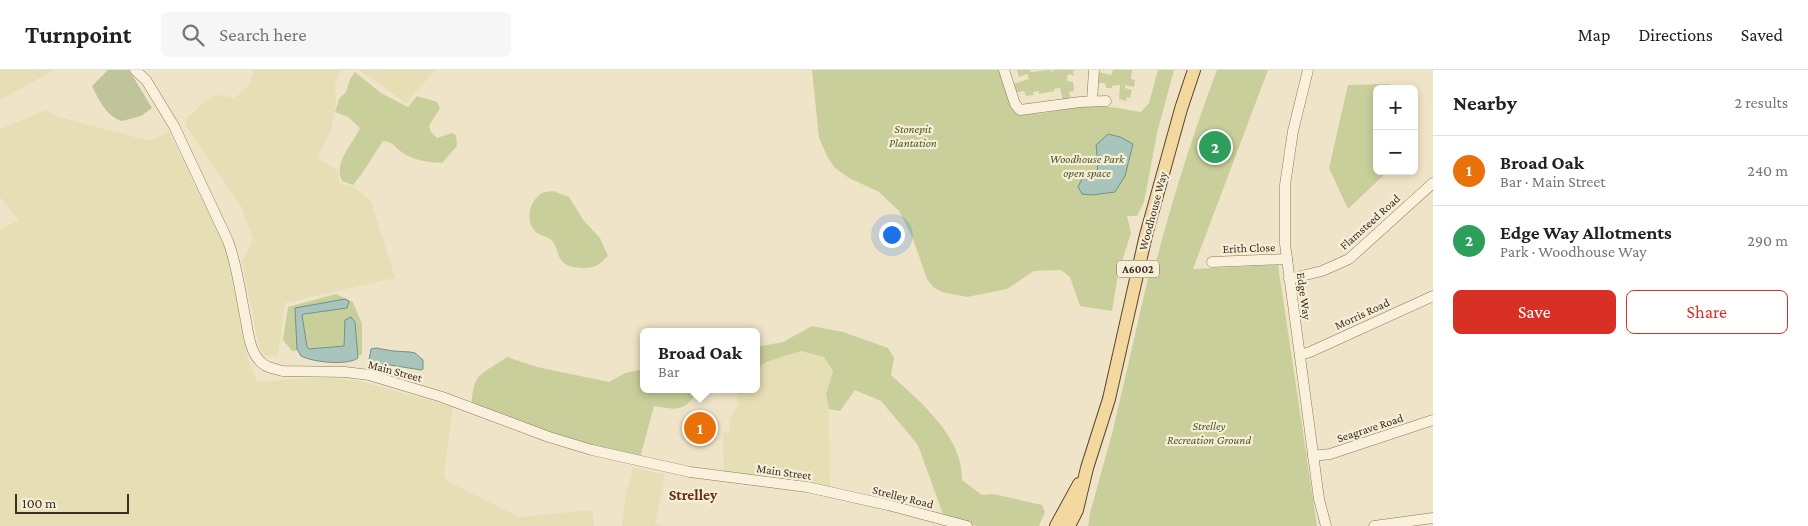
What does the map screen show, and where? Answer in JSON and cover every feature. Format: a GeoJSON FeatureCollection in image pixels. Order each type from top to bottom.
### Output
{"type":"FeatureCollection","features":[{"type":"Feature","properties":{"kind":"main road","name":"Woodhouse Way"},"geometry":{"type":"LineString","coordinates":[[1069,526],[1077,510],[1087,468],[1110,399],[1146,235],[1181,109],[1194,70]]}},
{"type":"Feature","properties":{"kind":"main road","name":"Woodhouse Way"},"geometry":{"type":"LineString","coordinates":[[1056,526],[1087,468]]}},
{"type":"Feature","properties":{"kind":"main road","name":"A6002"},"geometry":{"type":"LineString","coordinates":[[1077,510],[1077,526]]}},
{"type":"Feature","properties":{"kind":"street","name":"Main Street"},"geometry":{"type":"LineString","coordinates":[[135,70],[146,80],[174,126],[228,241],[233,255],[255,355],[262,363],[273,369],[345,372],[369,376],[442,397],[569,444],[648,464],[690,472],[807,487],[834,493]]}},
{"type":"Feature","properties":{"kind":"street"},"geometry":{"type":"LineString","coordinates":[[1004,70],[1014,104],[1020,110],[1106,101]]}},
{"type":"Feature","properties":{"kind":"street"},"geometry":{"type":"LineString","coordinates":[[1092,101],[1094,70]]}},
{"type":"Feature","properties":{"kind":"street","name":"Edge Way"},"geometry":{"type":"LineString","coordinates":[[1308,70],[1293,131],[1285,186],[1285,244],[1319,499],[1326,526]]}},
{"type":"Feature","properties":{"kind":"street","name":"Flamsteed Road"},"geometry":{"type":"LineString","coordinates":[[1289,279],[1322,271],[1349,259],[1433,184]]}},
{"type":"Feature","properties":{"kind":"street","name":"Erith Close"},"geometry":{"type":"LineString","coordinates":[[1212,262],[1286,259]]}},
{"type":"Feature","properties":{"kind":"street","name":"Morris Road"},"geometry":{"type":"LineString","coordinates":[[1300,355],[1433,296]]}},
{"type":"Feature","properties":{"kind":"street","name":"Seagrave Road"},"geometry":{"type":"LineString","coordinates":[[1313,456],[1330,454],[1433,420]]}},
{"type":"Feature","properties":{"kind":"street","name":"Strelley Road"},"geometry":{"type":"LineString","coordinates":[[834,493],[967,526]]}},
{"type":"Feature","properties":{"kind":"street"},"geometry":{"type":"LineString","coordinates":[[1374,526],[1433,518]]}},
{"type":"Feature","properties":{"kind":"shaded area"},"geometry":{"type":"Polygon","coordinates":[[[0,70],[54,70],[0,100],[0,70]]]}},
{"type":"Feature","properties":{"kind":"shaded area"},"geometry":{"type":"Polygon","coordinates":[[[254,70],[342,70],[335,84],[336,103],[331,129],[317,158],[338,170],[339,183],[355,188],[371,201],[395,278],[285,303],[278,356],[264,355],[259,345],[242,262],[253,240],[242,208],[186,126],[186,119],[210,97],[221,95],[235,98],[248,86],[254,70]]]}},
{"type":"Feature","properties":{"kind":"shaded area"},"geometry":{"type":"Polygon","coordinates":[[[359,70],[435,70],[406,103],[359,70]]]}},
{"type":"Feature","properties":{"kind":"shaded area"},"geometry":{"type":"Polygon","coordinates":[[[46,110],[59,117],[149,141],[169,132],[223,243],[229,263],[248,359],[257,382],[336,378],[359,381],[453,407],[444,475],[447,481],[519,517],[593,510],[594,526],[0,526],[0,229],[19,220],[0,197],[0,129],[46,110]]]}},
{"type":"Feature","properties":{"kind":"shaded area"},"geometry":{"type":"Polygon","coordinates":[[[801,351],[824,357],[833,371],[826,394],[829,409],[830,487],[724,473],[723,433],[729,432],[731,416],[738,405],[737,393],[760,393],[760,366],[766,362],[801,351]]]}},
{"type":"Feature","properties":{"kind":"shaded area"},"geometry":{"type":"Polygon","coordinates":[[[633,468],[665,474],[655,523],[664,526],[622,526],[626,494],[633,468]]]}},
{"type":"Feature","properties":{"kind":"green space"},"geometry":{"type":"Polygon","coordinates":[[[108,70],[129,70],[152,108],[141,116],[122,121],[116,119],[104,107],[92,86],[108,70]]]}},
{"type":"Feature","properties":{"kind":"green space","name":"Stonepit Plantation"},"geometry":{"type":"Polygon","coordinates":[[[812,70],[999,70],[1017,114],[1025,114],[1089,106],[1112,107],[1141,112],[1149,103],[1158,70],[1174,70],[1157,133],[1144,202],[1137,216],[1127,216],[1131,233],[1118,274],[1112,311],[1080,306],[1070,277],[1061,270],[1034,271],[1007,289],[967,297],[942,292],[933,287],[927,279],[913,239],[899,211],[879,192],[849,178],[835,168],[828,158],[819,138],[812,70]]]}},
{"type":"Feature","properties":{"kind":"green space"},"geometry":{"type":"Polygon","coordinates":[[[1017,70],[1030,70],[1031,72],[1050,70],[1052,72],[1054,70],[1074,70],[1073,74],[1076,76],[1068,74],[1067,81],[1073,82],[1074,91],[1069,92],[1071,99],[1063,100],[1060,88],[1039,94],[1039,91],[1033,92],[1034,95],[1026,96],[1024,91],[1014,93],[1013,84],[1029,79],[1027,74],[1019,77],[1017,70]]]}},
{"type":"Feature","properties":{"kind":"green space"},"geometry":{"type":"Polygon","coordinates":[[[1113,70],[1132,70],[1131,79],[1135,80],[1134,87],[1125,85],[1125,88],[1132,90],[1130,98],[1127,97],[1126,101],[1119,99],[1120,85],[1106,88],[1105,83],[1096,83],[1098,72],[1111,75],[1113,70]]]}},
{"type":"Feature","properties":{"kind":"green space","name":"Strelley Recreation Ground"},"geometry":{"type":"Polygon","coordinates":[[[1217,70],[1268,70],[1193,269],[1278,265],[1317,526],[1088,526],[1113,430],[1149,274],[1153,273],[1182,170],[1217,70]]]}},
{"type":"Feature","properties":{"kind":"green space"},"geometry":{"type":"Polygon","coordinates":[[[355,72],[381,93],[408,107],[417,96],[437,102],[440,108],[429,126],[431,132],[437,138],[452,133],[456,135],[457,146],[442,163],[427,162],[413,158],[392,144],[383,141],[353,185],[342,181],[340,167],[342,160],[360,128],[348,117],[335,112],[339,99],[346,92],[350,79],[355,72]]]}},
{"type":"Feature","properties":{"kind":"green space"},"geometry":{"type":"Polygon","coordinates":[[[1389,84],[1390,85],[1373,85],[1373,175],[1384,175],[1348,209],[1329,168],[1348,85],[1389,84]]]}},
{"type":"Feature","properties":{"kind":"green space"},"geometry":{"type":"Polygon","coordinates":[[[553,191],[569,197],[584,221],[600,238],[608,256],[596,266],[579,268],[566,264],[560,258],[553,242],[536,232],[531,226],[529,215],[534,200],[542,193],[553,191]]]}},
{"type":"Feature","properties":{"kind":"green space"},"geometry":{"type":"Polygon","coordinates":[[[336,294],[353,302],[362,324],[362,355],[358,355],[345,346],[292,351],[283,340],[288,307],[336,294]]]}},
{"type":"Feature","properties":{"kind":"green space"},"geometry":{"type":"Polygon","coordinates":[[[812,326],[843,332],[888,348],[894,358],[891,375],[926,408],[948,435],[960,464],[962,480],[982,495],[993,494],[1042,505],[1045,512],[1039,526],[977,526],[944,517],[918,445],[881,401],[855,390],[840,411],[829,409],[826,394],[833,371],[824,357],[801,351],[766,362],[760,366],[760,346],[783,342],[812,326]]]}},
{"type":"Feature","properties":{"kind":"green space"},"geometry":{"type":"Polygon","coordinates":[[[507,357],[537,367],[609,382],[625,373],[640,370],[640,393],[698,393],[683,407],[674,409],[654,406],[640,458],[550,434],[472,405],[474,386],[477,379],[507,357]]]}},
{"type":"Feature","properties":{"kind":"water"},"geometry":{"type":"Polygon","coordinates":[[[1108,134],[1120,137],[1133,144],[1125,176],[1115,192],[1092,195],[1082,194],[1078,187],[1082,179],[1097,171],[1096,145],[1108,134]]]}},
{"type":"Feature","properties":{"kind":"water"},"geometry":{"type":"Polygon","coordinates":[[[345,299],[349,301],[347,308],[302,315],[307,347],[309,349],[344,346],[345,320],[351,317],[355,322],[358,358],[346,362],[330,362],[301,356],[297,349],[295,308],[345,299]]]}},
{"type":"Feature","properties":{"kind":"water"},"geometry":{"type":"Polygon","coordinates":[[[371,349],[415,353],[423,360],[423,369],[384,364],[378,366],[369,360],[371,349]]]}},
{"type":"Feature","properties":{"kind":"place","name":"Edge Way Allotments"},"geometry":{"type":"Point","coordinates":[1215,147]}},
{"type":"Feature","properties":{"kind":"place","name":"Broad Oak"},"geometry":{"type":"Point","coordinates":[700,428]}},
{"type":"Feature","properties":{"kind":"district","name":"Strelley"},"geometry":{"type":"Point","coordinates":[693,495]}},
{"type":"Feature","properties":{"kind":"park label","name":"Woodhouse Park open space"},"geometry":{"type":"Point","coordinates":[1087,166]}}]}
